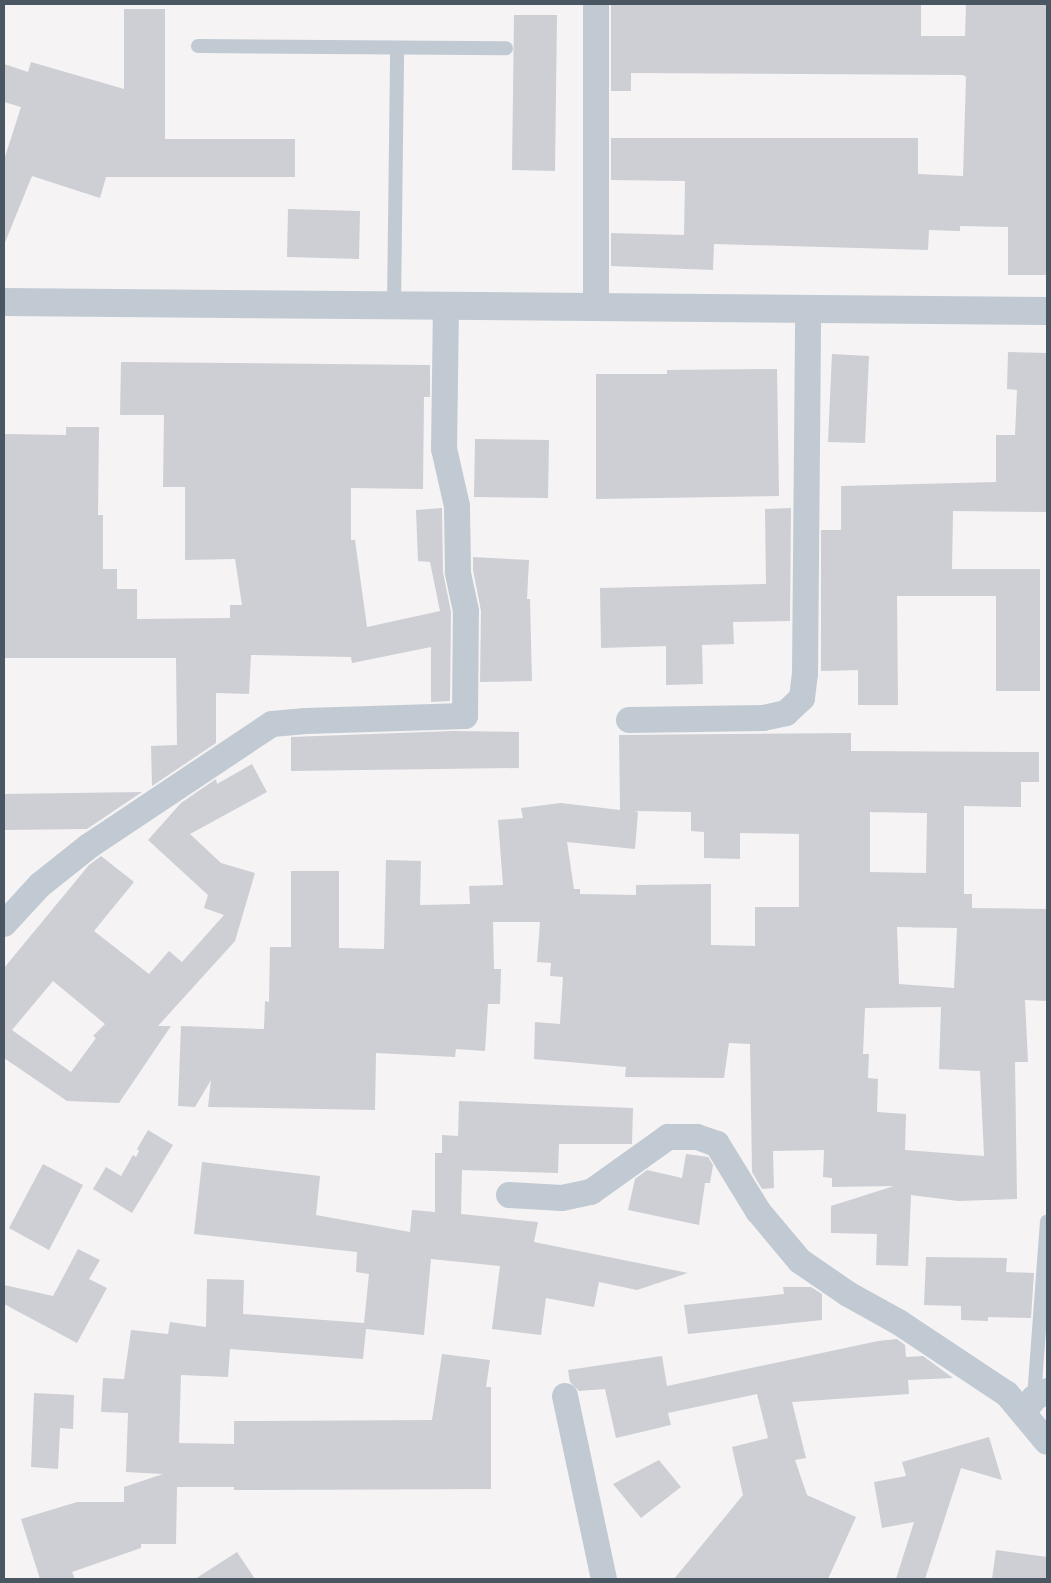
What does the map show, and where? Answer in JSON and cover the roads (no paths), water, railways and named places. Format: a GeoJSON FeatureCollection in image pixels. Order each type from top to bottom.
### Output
{"type":"FeatureCollection","features":[{"type":"Feature","properties":{"kind":"street"},"geometry":{"type":"LineString","coordinates":[[596,4],[596,307]]}},
{"type":"Feature","properties":{"kind":"street"},"geometry":{"type":"LineString","coordinates":[[4,302],[1047,311]]}},
{"type":"Feature","properties":{"kind":"street"},"geometry":{"type":"LineString","coordinates":[[4,924],[40,885],[89,846],[272,724],[306,721],[465,716],[466,611],[458,572],[457,506],[444,449],[446,306]]}},
{"type":"Feature","properties":{"kind":"street"},"geometry":{"type":"LineString","coordinates":[[629,720],[763,718],[786,713],[802,698],[805,674],[808,309]]}},
{"type":"Feature","properties":{"kind":"street"},"geometry":{"type":"LineString","coordinates":[[509,1195],[562,1198],[590,1192],[668,1137],[697,1137],[717,1144],[758,1211],[800,1261],[848,1294],[900,1323],[1008,1394],[1035,1400],[1047,1442]]}},
{"type":"Feature","properties":{"kind":"street"},"geometry":{"type":"LineString","coordinates":[[565,1396],[604,1579]]}},
{"type":"Feature","properties":{"kind":"lane"},"geometry":{"type":"LineString","coordinates":[[198,46],[506,48]]}},
{"type":"Feature","properties":{"kind":"lane"},"geometry":{"type":"LineString","coordinates":[[394,306],[397,48]]}},
{"type":"Feature","properties":{"kind":"lane"},"geometry":{"type":"LineString","coordinates":[[1035,1400],[1047,1222]]}}]}
